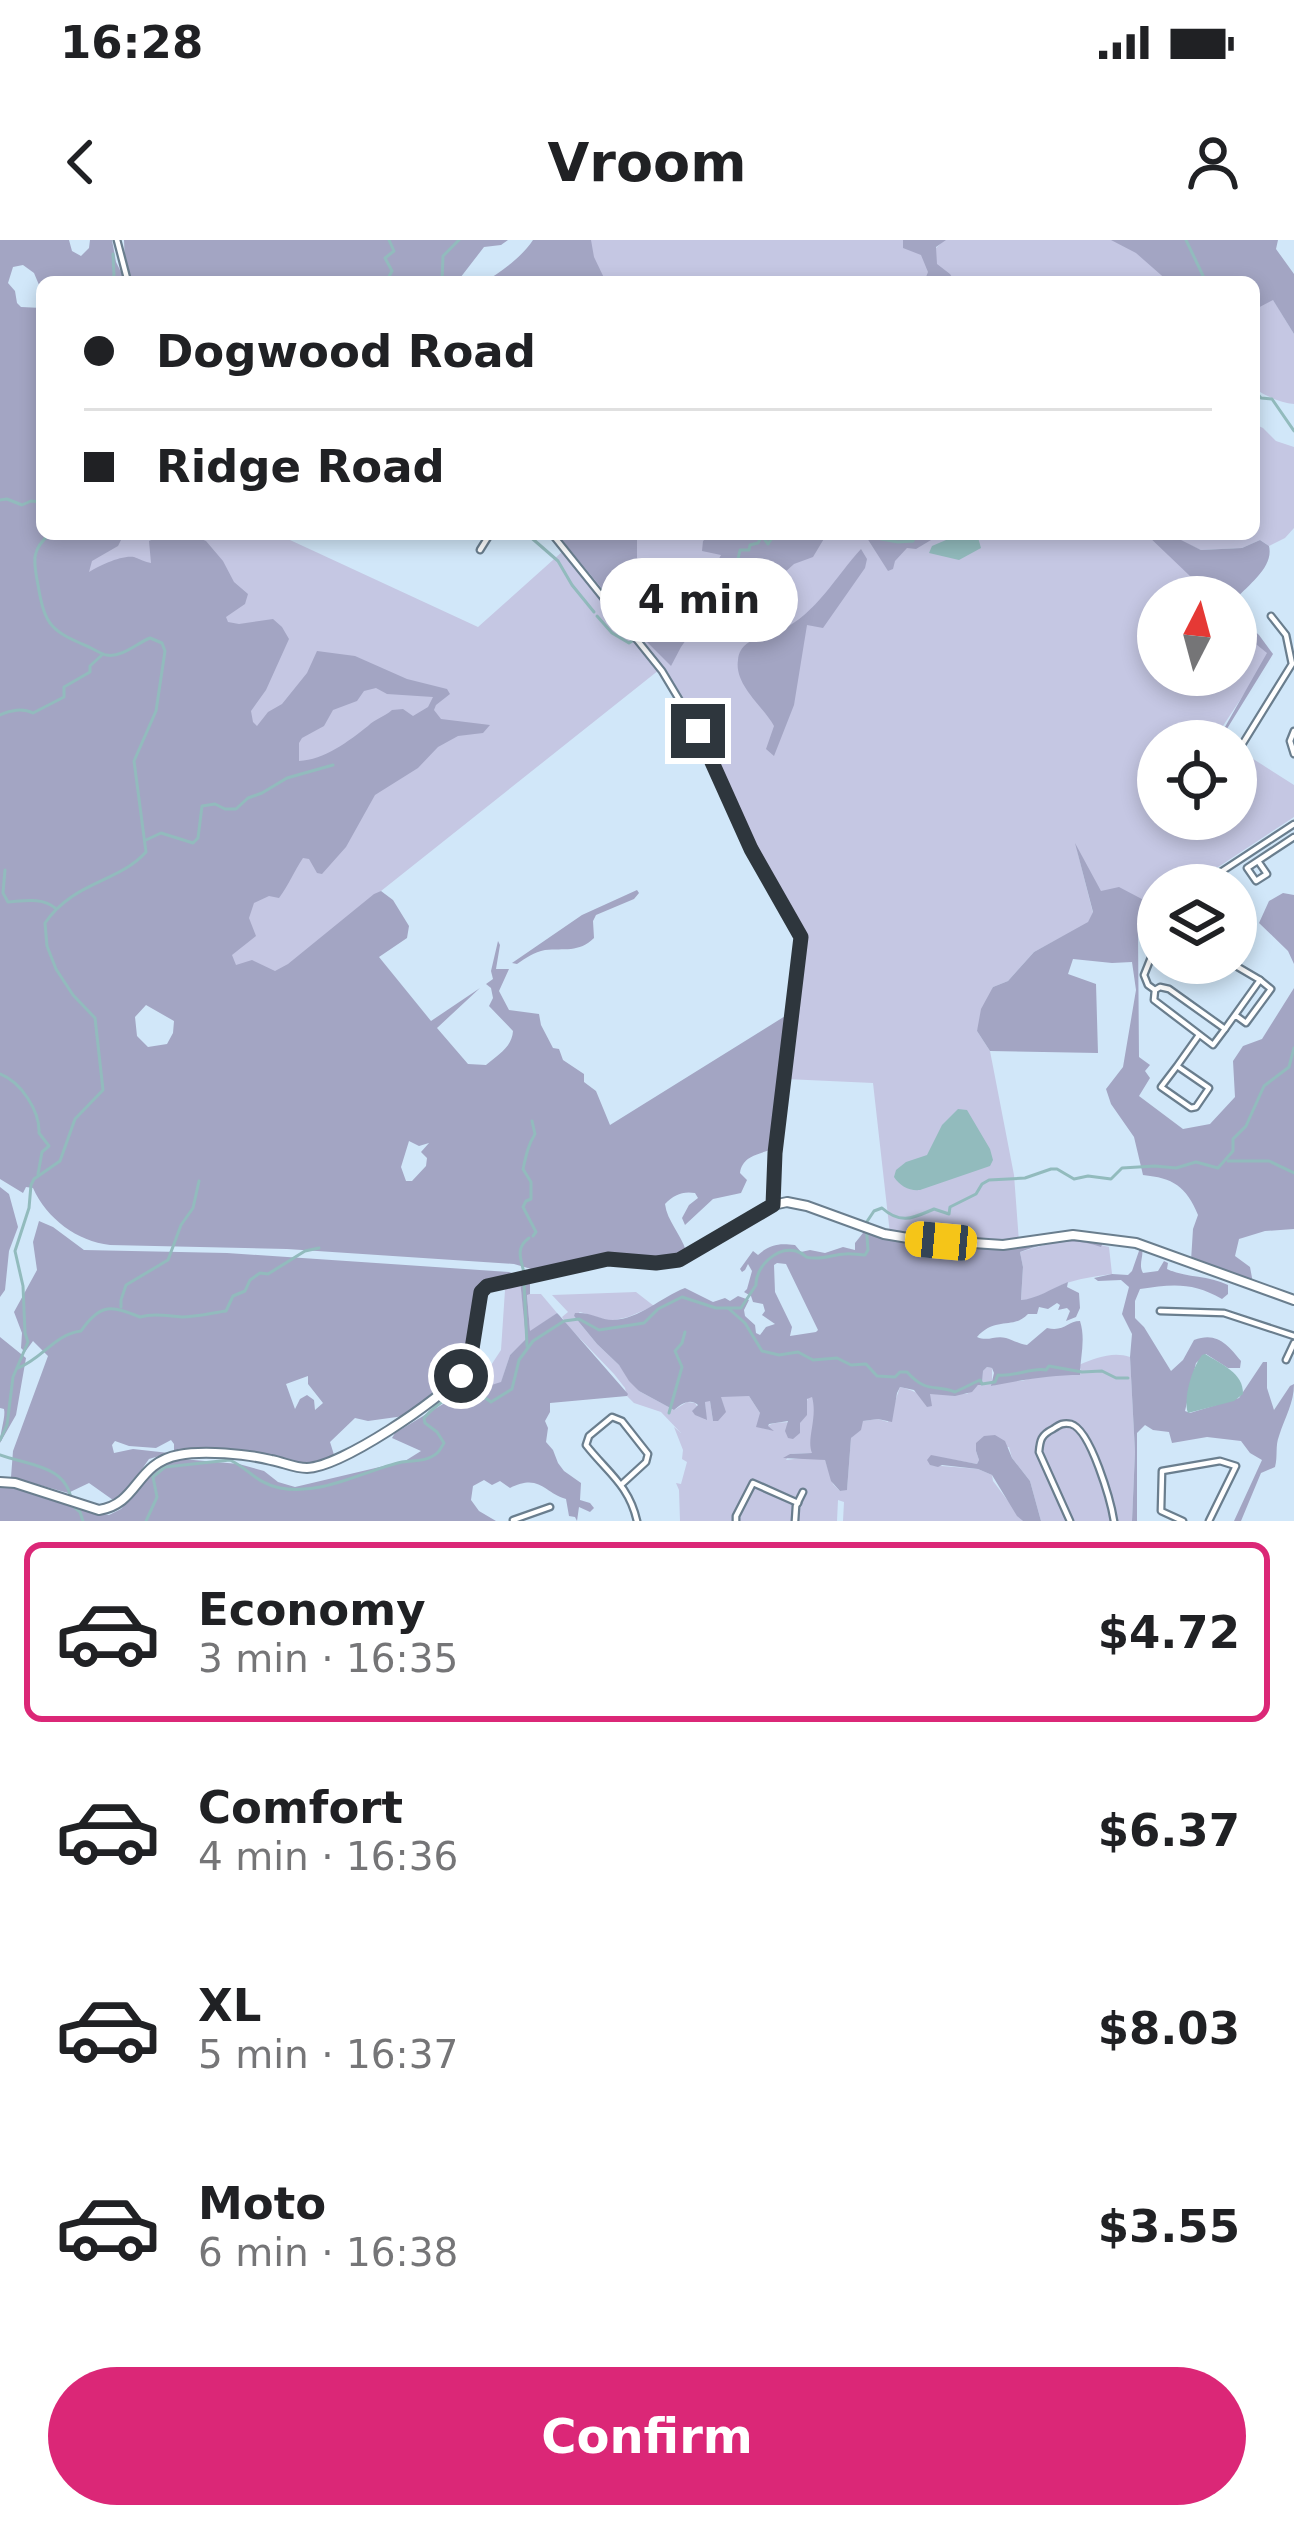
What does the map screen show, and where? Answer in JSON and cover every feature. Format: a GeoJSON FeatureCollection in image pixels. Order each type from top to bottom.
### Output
{"type":"FeatureCollection","features":[{"type":"Feature","properties":{"kind":"street"},"geometry":{"type":"LineString","coordinates":[[117,240],[126,276]]}},
{"type":"Feature","properties":{"kind":"street"},"geometry":{"type":"LineString","coordinates":[[480,550],[486,540]]}},
{"type":"Feature","properties":{"kind":"street"},"geometry":{"type":"LineString","coordinates":[[557,540],[662,671],[698,731],[751,849],[800,932],[773,1205]]}},
{"type":"Feature","properties":{"kind":"street"},"geometry":{"type":"LineString","coordinates":[[1257,721],[1292,666],[1284,630],[1271,616]]}},
{"type":"Feature","properties":{"kind":"street"},"geometry":{"type":"LineString","coordinates":[[1294,731],[1290,741],[1294,754]]}},
{"type":"Feature","properties":{"kind":"street"},"geometry":{"type":"LineString","coordinates":[[1233,864],[1294,824]]}},
{"type":"Feature","properties":{"kind":"street"},"geometry":{"type":"LineString","coordinates":[[1258,861],[1294,837]]}},
{"type":"Feature","properties":{"kind":"street"},"geometry":{"type":"LineString","coordinates":[[1235,1015],[1246,1023],[1271,988],[1257,978]]}},
{"type":"Feature","properties":{"kind":"street"},"geometry":{"type":"LineString","coordinates":[[1149,984],[1156,1003],[1213,1045],[1260,980]]}},
{"type":"Feature","properties":{"kind":"street"},"geometry":{"type":"LineString","coordinates":[[1155,990],[1169,988],[1225,1029]]}},
{"type":"Feature","properties":{"kind":"street"},"geometry":{"type":"LineString","coordinates":[[1177,1066],[1209,1088],[1196,1107],[1161,1088],[1199,1034]]}},
{"type":"Feature","properties":{"kind":"street"},"geometry":{"type":"LineString","coordinates":[[0,1482],[92,1509],[111,1508],[124,1500],[150,1467],[186,1454],[259,1457],[305,1468],[328,1462],[403,1422],[461,1376],[471,1355],[481,1292],[487,1286],[608,1259],[679,1260],[773,1205],[787,1202],[901,1237],[996,1245],[1073,1235],[1136,1243],[1294,1300]]}},
{"type":"Feature","properties":{"kind":"street"},"geometry":{"type":"LineString","coordinates":[[1160,1311],[1224,1313],[1294,1340],[1286,1360]]}},
{"type":"Feature","properties":{"kind":"street"},"geometry":{"type":"LineString","coordinates":[[622,1484],[649,1454],[622,1421],[612,1418],[589,1436],[586,1445],[622,1484],[637,1521]]}},
{"type":"Feature","properties":{"kind":"street"},"geometry":{"type":"LineString","coordinates":[[1070,1521],[1039,1452],[1044,1433],[1063,1424],[1080,1430],[1085,1438],[1107,1490],[1114,1521]]}},
{"type":"Feature","properties":{"kind":"street"},"geometry":{"type":"LineString","coordinates":[[1183,1521],[1160,1511],[1162,1471],[1220,1461],[1235,1466],[1209,1521]]}},
{"type":"Feature","properties":{"kind":"street"},"geometry":{"type":"LineString","coordinates":[[736,1521],[753,1483],[798,1503]]}},
{"type":"Feature","properties":{"kind":"street"},"geometry":{"type":"LineString","coordinates":[[795,1521],[803,1492]]}},
{"type":"Feature","properties":{"kind":"street"},"geometry":{"type":"LineString","coordinates":[[513,1520],[550,1507]]}},
{"type":"Feature","properties":{"kind":"street"},"geometry":{"type":"LineString","coordinates":[[534,1513],[537,1521]]}},
{"type":"Feature","properties":{"kind":"shaded area"},"geometry":{"type":"Polygon","coordinates":[[[0,240],[69,240],[72,251],[81,256],[90,240],[112,240],[123,276],[36,278],[23,265],[13,267],[8,283],[21,307],[36,308],[36,540],[121,540],[92,561],[89,572],[123,558],[151,563],[151,540],[206,541],[248,594],[245,604],[226,617],[228,622],[273,619],[289,639],[251,711],[257,726],[307,673],[317,651],[355,656],[407,679],[447,689],[450,694],[434,710],[441,719],[490,725],[483,733],[458,736],[438,747],[418,768],[375,795],[346,847],[322,874],[303,858],[279,898],[269,896],[254,903],[249,918],[256,936],[232,955],[236,965],[252,960],[275,971],[381,891],[393,900],[409,926],[407,938],[379,957],[431,1021],[480,988],[437,1028],[468,1064],[486,1065],[507,1046],[513,1031],[489,1006],[493,998],[486,984],[493,979],[498,941],[496,969],[509,969],[499,991],[509,1010],[539,1014],[553,1048],[596,1091],[610,1125],[790,1013],[773,1149],[744,1163],[740,1173],[747,1180],[741,1193],[713,1199],[685,1225],[682,1218],[698,1198],[695,1193],[678,1194],[665,1204],[686,1251],[663,1260],[608,1256],[538,1271],[514,1264],[287,1249],[110,1245],[64,1227],[33,1188],[26,1187],[23,1193],[0,1179],[0,240]],[[376,688],[364,691],[357,701],[333,710],[324,726],[302,738],[299,761],[336,749],[392,710],[403,709],[413,716],[428,707],[433,697],[387,694],[376,688]],[[146,1005],[135,1017],[137,1036],[148,1047],[167,1044],[174,1021],[146,1005]],[[409,1141],[401,1167],[406,1181],[412,1181],[426,1166],[427,1158],[421,1152],[429,1143],[419,1146],[409,1141]]]}},
{"type":"Feature","properties":{"kind":"shaded area"},"geometry":{"type":"Polygon","coordinates":[[[124,240],[508,240],[484,247],[462,276],[130,276],[124,240]]]}},
{"type":"Feature","properties":{"kind":"shaded area"},"geometry":{"type":"Polygon","coordinates":[[[533,240],[591,240],[603,276],[493,276],[533,240]]]}},
{"type":"Feature","properties":{"kind":"shaded area"},"geometry":{"type":"Polygon","coordinates":[[[559,240],[925,240],[933,251],[944,240],[1245,240],[1294,334],[1294,404],[1260,391],[1260,276],[559,276],[559,240]]]}},
{"type":"Feature","properties":{"kind":"shaded area"},"geometry":{"type":"Polygon","coordinates":[[[903,240],[946,240],[936,247],[937,264],[951,276],[926,276],[921,255],[903,248],[903,240]]]}},
{"type":"Feature","properties":{"kind":"shaded area"},"geometry":{"type":"Polygon","coordinates":[[[1111,240],[1278,240],[1276,249],[1294,274],[1294,334],[1273,300],[1260,307],[1260,276],[1162,276],[1136,253],[1111,240]]]}},
{"type":"Feature","properties":{"kind":"shaded area"},"geometry":{"type":"Polygon","coordinates":[[[0,393],[36,514],[36,540],[290,540],[478,627],[563,551],[659,670],[219,1026],[0,812],[0,393]]]}},
{"type":"Feature","properties":{"kind":"shaded area"},"geometry":{"type":"Polygon","coordinates":[[[1260,427],[1276,441],[1294,447],[1294,528],[1269,546],[1260,540],[1260,427]]]}},
{"type":"Feature","properties":{"kind":"shaded area"},"geometry":{"type":"Polygon","coordinates":[[[560,540],[1160,540],[1196,576],[1137,576],[1137,696],[1243,696],[1227,720],[1137,720],[1137,840],[1257,840],[1257,761],[1294,785],[1294,817],[1223,864],[1137,864],[1137,902],[1101,892],[1077,850],[1093,913],[1088,923],[1034,952],[1008,981],[993,987],[977,1031],[990,1051],[1014,1175],[1019,1242],[890,1234],[873,1083],[786,1079],[804,945],[801,929],[664,670],[560,540]]]}},
{"type":"Feature","properties":{"kind":"shaded area"},"geometry":{"type":"Polygon","coordinates":[[[562,540],[637,540],[637,558],[643,568],[675,579],[698,573],[708,579],[721,555],[702,551],[704,540],[823,540],[813,557],[794,564],[722,630],[711,623],[696,626],[671,666],[562,540]]]}},
{"type":"Feature","properties":{"kind":"shaded area"},"geometry":{"type":"Polygon","coordinates":[[[868,540],[931,540],[916,549],[907,548],[888,571],[868,540]]]}},
{"type":"Feature","properties":{"kind":"shaded area"},"geometry":{"type":"Polygon","coordinates":[[[946,540],[979,540],[981,548],[959,560],[929,553],[932,546],[946,540]]]}},
{"type":"Feature","properties":{"kind":"shaded area"},"geometry":{"type":"Polygon","coordinates":[[[1152,540],[1181,540],[1201,550],[1242,548],[1260,540],[1269,546],[1270,554],[1259,575],[1190,576],[1152,540]]]}},
{"type":"Feature","properties":{"kind":"shaded area"},"geometry":{"type":"Polygon","coordinates":[[[1179,540],[1260,540],[1242,548],[1201,550],[1179,540]]]}},
{"type":"Feature","properties":{"kind":"shaded area"},"geometry":{"type":"Polygon","coordinates":[[[861,549],[867,559],[865,568],[823,628],[807,625],[794,705],[774,756],[766,749],[774,726],[740,678],[740,653],[748,643],[804,615],[861,549]]]}},
{"type":"Feature","properties":{"kind":"shaded area"},"geometry":{"type":"Polygon","coordinates":[[[1257,633],[1273,654],[1257,680],[1257,671],[1267,653],[1257,645],[1257,633]]]}},
{"type":"Feature","properties":{"kind":"shaded area"},"geometry":{"type":"Polygon","coordinates":[[[1257,639],[1271,653],[1257,674],[1257,639]]]}},
{"type":"Feature","properties":{"kind":"shaded area"},"geometry":{"type":"Polygon","coordinates":[[[1243,696],[1247,696],[1232,720],[1243,696]]]}},
{"type":"Feature","properties":{"kind":"shaded area"},"geometry":{"type":"Polygon","coordinates":[[[1075,843],[1101,891],[1119,887],[1137,896],[1139,1057],[1150,1065],[1145,1071],[1150,1078],[1139,1096],[1183,1129],[1210,1124],[1235,1097],[1233,1061],[1243,1046],[1262,1039],[1294,988],[1294,1229],[1239,1239],[1235,1256],[1250,1267],[1253,1283],[1191,1261],[1198,1215],[1193,1205],[1177,1185],[1143,1175],[1134,1137],[1111,1104],[1106,1089],[1123,1067],[1136,990],[1132,962],[1073,959],[1068,974],[1096,984],[1098,1053],[990,1051],[977,1031],[981,1009],[993,987],[1008,981],[1034,952],[1088,922],[1093,912],[1075,843]]]}},
{"type":"Feature","properties":{"kind":"shaded area"},"geometry":{"type":"Polygon","coordinates":[[[637,890],[634,899],[596,915],[594,938],[588,943],[541,951],[512,963],[582,915],[637,890]]]}},
{"type":"Feature","properties":{"kind":"shaded area"},"geometry":{"type":"Polygon","coordinates":[[[1283,893],[1294,895],[1294,964],[1288,951],[1259,923],[1269,901],[1283,893]]]}},
{"type":"Feature","properties":{"kind":"shaded area"},"geometry":{"type":"Polygon","coordinates":[[[958,1109],[967,1110],[990,1149],[990,1166],[920,1190],[902,1185],[894,1177],[896,1170],[927,1155],[942,1125],[958,1109]]]}},
{"type":"Feature","properties":{"kind":"shaded area"},"geometry":{"type":"Polygon","coordinates":[[[0,1187],[9,1194],[18,1227],[0,1297],[0,1187]]]}},
{"type":"Feature","properties":{"kind":"shaded area"},"geometry":{"type":"Polygon","coordinates":[[[39,1221],[84,1250],[227,1253],[518,1275],[479,1289],[467,1362],[451,1381],[404,1416],[355,1418],[330,1442],[335,1458],[311,1466],[241,1454],[174,1452],[171,1440],[156,1448],[115,1441],[114,1453],[133,1449],[169,1453],[149,1459],[124,1495],[113,1500],[89,1483],[68,1493],[11,1477],[13,1451],[48,1356],[33,1341],[25,1352],[21,1348],[22,1333],[14,1312],[37,1270],[33,1242],[39,1221]],[[308,1376],[286,1384],[295,1409],[307,1395],[314,1400],[315,1410],[323,1403],[308,1384],[308,1376]]]}},
{"type":"Feature","properties":{"kind":"shaded area"},"geometry":{"type":"Polygon","coordinates":[[[860,1228],[885,1236],[990,1246],[1064,1237],[1104,1240],[1101,1247],[1060,1242],[1020,1252],[1021,1300],[1068,1282],[1067,1287],[1079,1293],[1076,1317],[1066,1321],[1070,1311],[1058,1310],[1057,1303],[991,1327],[977,1337],[1002,1337],[1027,1345],[1047,1328],[1080,1321],[1080,1375],[991,1386],[994,1373],[987,1367],[982,1385],[972,1392],[930,1394],[932,1406],[927,1407],[914,1390],[900,1387],[892,1422],[863,1421],[851,1438],[847,1490],[840,1491],[831,1481],[825,1460],[783,1458],[812,1453],[812,1397],[807,1399],[800,1433],[793,1439],[785,1431],[788,1421],[769,1424],[774,1431],[756,1427],[760,1413],[749,1396],[721,1397],[726,1412],[718,1421],[713,1421],[710,1401],[705,1402],[707,1420],[695,1415],[692,1411],[698,1405],[692,1402],[674,1410],[639,1391],[574,1316],[623,1319],[685,1288],[713,1302],[738,1296],[749,1300],[745,1316],[760,1335],[775,1324],[762,1315],[763,1304],[753,1302],[744,1292],[752,1271],[748,1264],[742,1272],[740,1269],[753,1251],[758,1255],[784,1244],[795,1245],[801,1252],[855,1250],[863,1233],[860,1228]],[[786,1264],[774,1265],[775,1292],[792,1327],[790,1336],[816,1332],[818,1330],[786,1264]]]}},
{"type":"Feature","properties":{"kind":"shaded area"},"geometry":{"type":"Polygon","coordinates":[[[1081,1240],[1109,1247],[1112,1274],[1070,1282],[1021,1300],[1020,1252],[1081,1240]]]}},
{"type":"Feature","properties":{"kind":"shaded area"},"geometry":{"type":"Polygon","coordinates":[[[1140,1248],[1143,1273],[1158,1271],[1164,1261],[1174,1272],[1228,1285],[1222,1299],[1172,1285],[1140,1289],[1135,1301],[1135,1318],[1171,1371],[1194,1340],[1209,1337],[1221,1341],[1241,1361],[1240,1368],[1228,1368],[1206,1354],[1196,1363],[1185,1411],[1239,1398],[1263,1362],[1267,1362],[1267,1388],[1274,1410],[1294,1384],[1275,1467],[1261,1473],[1241,1521],[1234,1521],[1262,1460],[1241,1441],[1207,1437],[1172,1443],[1169,1432],[1145,1425],[1137,1433],[1137,1521],[1132,1521],[1132,1334],[1122,1314],[1129,1287],[1121,1280],[1094,1278],[1128,1275],[1140,1248]]]}},
{"type":"Feature","properties":{"kind":"shaded area"},"geometry":{"type":"Polygon","coordinates":[[[530,1278],[530,1331],[557,1313],[628,1394],[550,1403],[546,1442],[564,1471],[581,1483],[580,1500],[594,1508],[590,1512],[579,1507],[577,1521],[569,1516],[566,1499],[541,1486],[528,1483],[510,1488],[500,1481],[492,1485],[484,1480],[473,1486],[471,1500],[496,1521],[0,1521],[0,1487],[24,1488],[109,1515],[121,1509],[149,1475],[182,1459],[239,1464],[295,1487],[405,1461],[421,1451],[392,1438],[395,1433],[443,1404],[477,1374],[482,1388],[501,1382],[510,1355],[526,1339],[520,1280],[530,1278]]]}},
{"type":"Feature","properties":{"kind":"shaded area"},"geometry":{"type":"Polygon","coordinates":[[[520,1280],[527,1339],[510,1355],[501,1383],[482,1388],[480,1382],[501,1350],[505,1290],[520,1280]]]}},
{"type":"Feature","properties":{"kind":"shaded area"},"geometry":{"type":"Polygon","coordinates":[[[636,1292],[654,1306],[610,1321],[580,1312],[574,1316],[639,1391],[674,1410],[695,1403],[706,1420],[705,1401],[710,1401],[713,1421],[724,1407],[720,1396],[749,1396],[764,1428],[770,1430],[767,1426],[774,1423],[800,1423],[812,1396],[816,1411],[813,1453],[790,1454],[786,1460],[825,1460],[840,1491],[847,1489],[851,1438],[863,1421],[888,1422],[900,1387],[929,1397],[967,1394],[982,1385],[987,1367],[992,1368],[992,1386],[1006,1380],[1071,1374],[1081,1370],[1079,1365],[1104,1356],[1130,1357],[1135,1452],[1132,1521],[1041,1521],[1030,1481],[1009,1447],[976,1451],[977,1464],[932,1456],[930,1465],[978,1469],[992,1475],[1023,1521],[843,1521],[844,1502],[838,1500],[837,1521],[680,1521],[676,1483],[681,1484],[687,1462],[682,1459],[674,1427],[681,1433],[661,1412],[627,1396],[614,1374],[567,1325],[562,1317],[568,1312],[552,1295],[636,1292]]]}},
{"type":"Feature","properties":{"kind":"shaded area"},"geometry":{"type":"Polygon","coordinates":[[[527,1294],[541,1294],[557,1313],[530,1332],[527,1294]]]}},
{"type":"Feature","properties":{"kind":"shaded area"},"geometry":{"type":"Polygon","coordinates":[[[0,1337],[26,1358],[16,1415],[0,1443],[4,1409],[0,1408],[0,1337]]]}},
{"type":"Feature","properties":{"kind":"shaded area"},"geometry":{"type":"Polygon","coordinates":[[[1205,1354],[1236,1375],[1243,1394],[1234,1401],[1188,1413],[1189,1383],[1205,1354]]]}},
{"type":"Feature","properties":{"kind":"shaded area"},"geometry":{"type":"Polygon","coordinates":[[[995,1435],[1005,1441],[1030,1481],[1041,1521],[1023,1521],[1017,1516],[992,1475],[978,1469],[938,1467],[927,1460],[931,1455],[977,1464],[976,1443],[995,1435]]]}},
{"type":"Feature","properties":{"kind":"waterway"},"geometry":{"type":"LineString","coordinates":[[389,240],[394,251],[385,258],[392,271],[389,276]]}},
{"type":"Feature","properties":{"kind":"waterway"},"geometry":{"type":"LineString","coordinates":[[442,276],[443,256],[459,240]]}},
{"type":"Feature","properties":{"kind":"waterway"},"geometry":{"type":"LineString","coordinates":[[1186,240],[1203,276]]}},
{"type":"Feature","properties":{"kind":"waterway"},"geometry":{"type":"LineString","coordinates":[[113,254],[114,276]]}},
{"type":"Feature","properties":{"kind":"waterway"},"geometry":{"type":"LineString","coordinates":[[1260,397],[1272,399],[1294,431]]}},
{"type":"Feature","properties":{"kind":"waterway"},"geometry":{"type":"LineString","coordinates":[[0,500],[22,505],[36,501]]}},
{"type":"Feature","properties":{"kind":"waterway"},"geometry":{"type":"LineString","coordinates":[[0,1440],[7,1425],[13,1377],[28,1342],[15,1251],[31,1185],[60,1161],[75,1119],[103,1090],[95,1018],[56,969],[45,923],[69,899],[146,852],[134,761],[156,711],[165,651],[162,643],[150,638],[124,652],[106,655],[52,626],[35,563],[36,551],[44,540]]}},
{"type":"Feature","properties":{"kind":"waterway"},"geometry":{"type":"LineString","coordinates":[[534,540],[558,561],[594,612]]}},
{"type":"Feature","properties":{"kind":"waterway"},"geometry":{"type":"LineString","coordinates":[[719,603],[733,594],[741,575],[740,550],[749,550],[760,540]]}},
{"type":"Feature","properties":{"kind":"waterway"},"geometry":{"type":"LineString","coordinates":[[765,540],[768,544],[771,540]]}},
{"type":"Feature","properties":{"kind":"waterway"},"geometry":{"type":"LineString","coordinates":[[887,540],[913,540]]}},
{"type":"Feature","properties":{"kind":"waterway"},"geometry":{"type":"LineString","coordinates":[[638,637],[661,632],[670,623],[694,616],[700,606],[713,603]]}},
{"type":"Feature","properties":{"kind":"waterway"},"geometry":{"type":"LineString","coordinates":[[597,616],[612,633],[629,643],[634,640]]}},
{"type":"Feature","properties":{"kind":"waterway"},"geometry":{"type":"LineString","coordinates":[[0,715],[16,710],[33,713],[64,697],[64,687],[90,672],[103,654]]}},
{"type":"Feature","properties":{"kind":"waterway"},"geometry":{"type":"LineString","coordinates":[[146,840],[161,833],[193,843],[198,838],[202,806],[236,809],[287,778],[333,765]]}},
{"type":"Feature","properties":{"kind":"waterway"},"geometry":{"type":"LineString","coordinates":[[5,870],[3,893],[8,902],[39,901],[55,908]]}},
{"type":"Feature","properties":{"kind":"waterway"},"geometry":{"type":"LineString","coordinates":[[146,1521],[157,1497],[153,1477],[165,1467],[230,1460],[265,1483],[296,1490],[428,1459],[444,1443],[424,1418],[455,1395],[473,1394],[491,1402],[512,1389],[519,1360],[533,1341],[564,1321],[579,1319],[599,1330],[644,1323],[658,1309],[682,1297],[716,1308],[741,1308],[763,1265],[781,1252],[796,1251],[811,1258],[865,1255],[866,1223],[882,1208],[901,1218],[934,1209],[949,1214],[950,1207],[976,1194],[989,1180],[1025,1178],[1051,1169],[1074,1179],[1111,1179],[1122,1168],[1176,1168],[1196,1162],[1218,1168],[1233,1151],[1233,1139],[1246,1126],[1264,1086],[1289,1067],[1294,1048]]}},
{"type":"Feature","properties":{"kind":"waterway"},"geometry":{"type":"LineString","coordinates":[[0,1074],[28,1098],[39,1133],[49,1146],[42,1152],[38,1174]]}},
{"type":"Feature","properties":{"kind":"waterway"},"geometry":{"type":"LineString","coordinates":[[532,1121],[535,1134],[523,1169],[531,1182],[531,1199],[523,1207],[536,1232],[533,1236]]}},
{"type":"Feature","properties":{"kind":"waterway"},"geometry":{"type":"LineString","coordinates":[[1228,1161],[1269,1161],[1294,1173]]}},
{"type":"Feature","properties":{"kind":"waterway"},"geometry":{"type":"LineString","coordinates":[[121,1307],[126,1285],[168,1260],[193,1208],[199,1181]]}},
{"type":"Feature","properties":{"kind":"waterway"},"geometry":{"type":"LineString","coordinates":[[524,1273],[520,1250],[529,1238]]}},
{"type":"Feature","properties":{"kind":"waterway"},"geometry":{"type":"LineString","coordinates":[[18,1368],[108,1309],[140,1317],[226,1311],[233,1296],[245,1291],[260,1273],[268,1274],[305,1251],[319,1248]]}},
{"type":"Feature","properties":{"kind":"waterway"},"geometry":{"type":"LineString","coordinates":[[524,1282],[527,1346]]}},
{"type":"Feature","properties":{"kind":"waterway"},"geometry":{"type":"LineString","coordinates":[[728,1308],[745,1323],[762,1351],[866,1364],[877,1376],[907,1372],[926,1386],[955,1392],[980,1380],[982,1384],[995,1382],[998,1375],[1049,1366],[1128,1378]]}},
{"type":"Feature","properties":{"kind":"waterway"},"geometry":{"type":"LineString","coordinates":[[669,1413],[682,1367],[675,1351],[685,1332]]}},
{"type":"Feature","properties":{"kind":"waterway"},"geometry":{"type":"LineString","coordinates":[[0,1455],[56,1475],[83,1521]]}},
{"type":"Feature","properties":{"kind":"route"},"geometry":{"type":"LineString","coordinates":[[461,1376],[471,1355],[481,1292],[487,1286],[593,1261],[679,1260],[773,1205],[801,937],[751,849],[698,731]]}}]}
